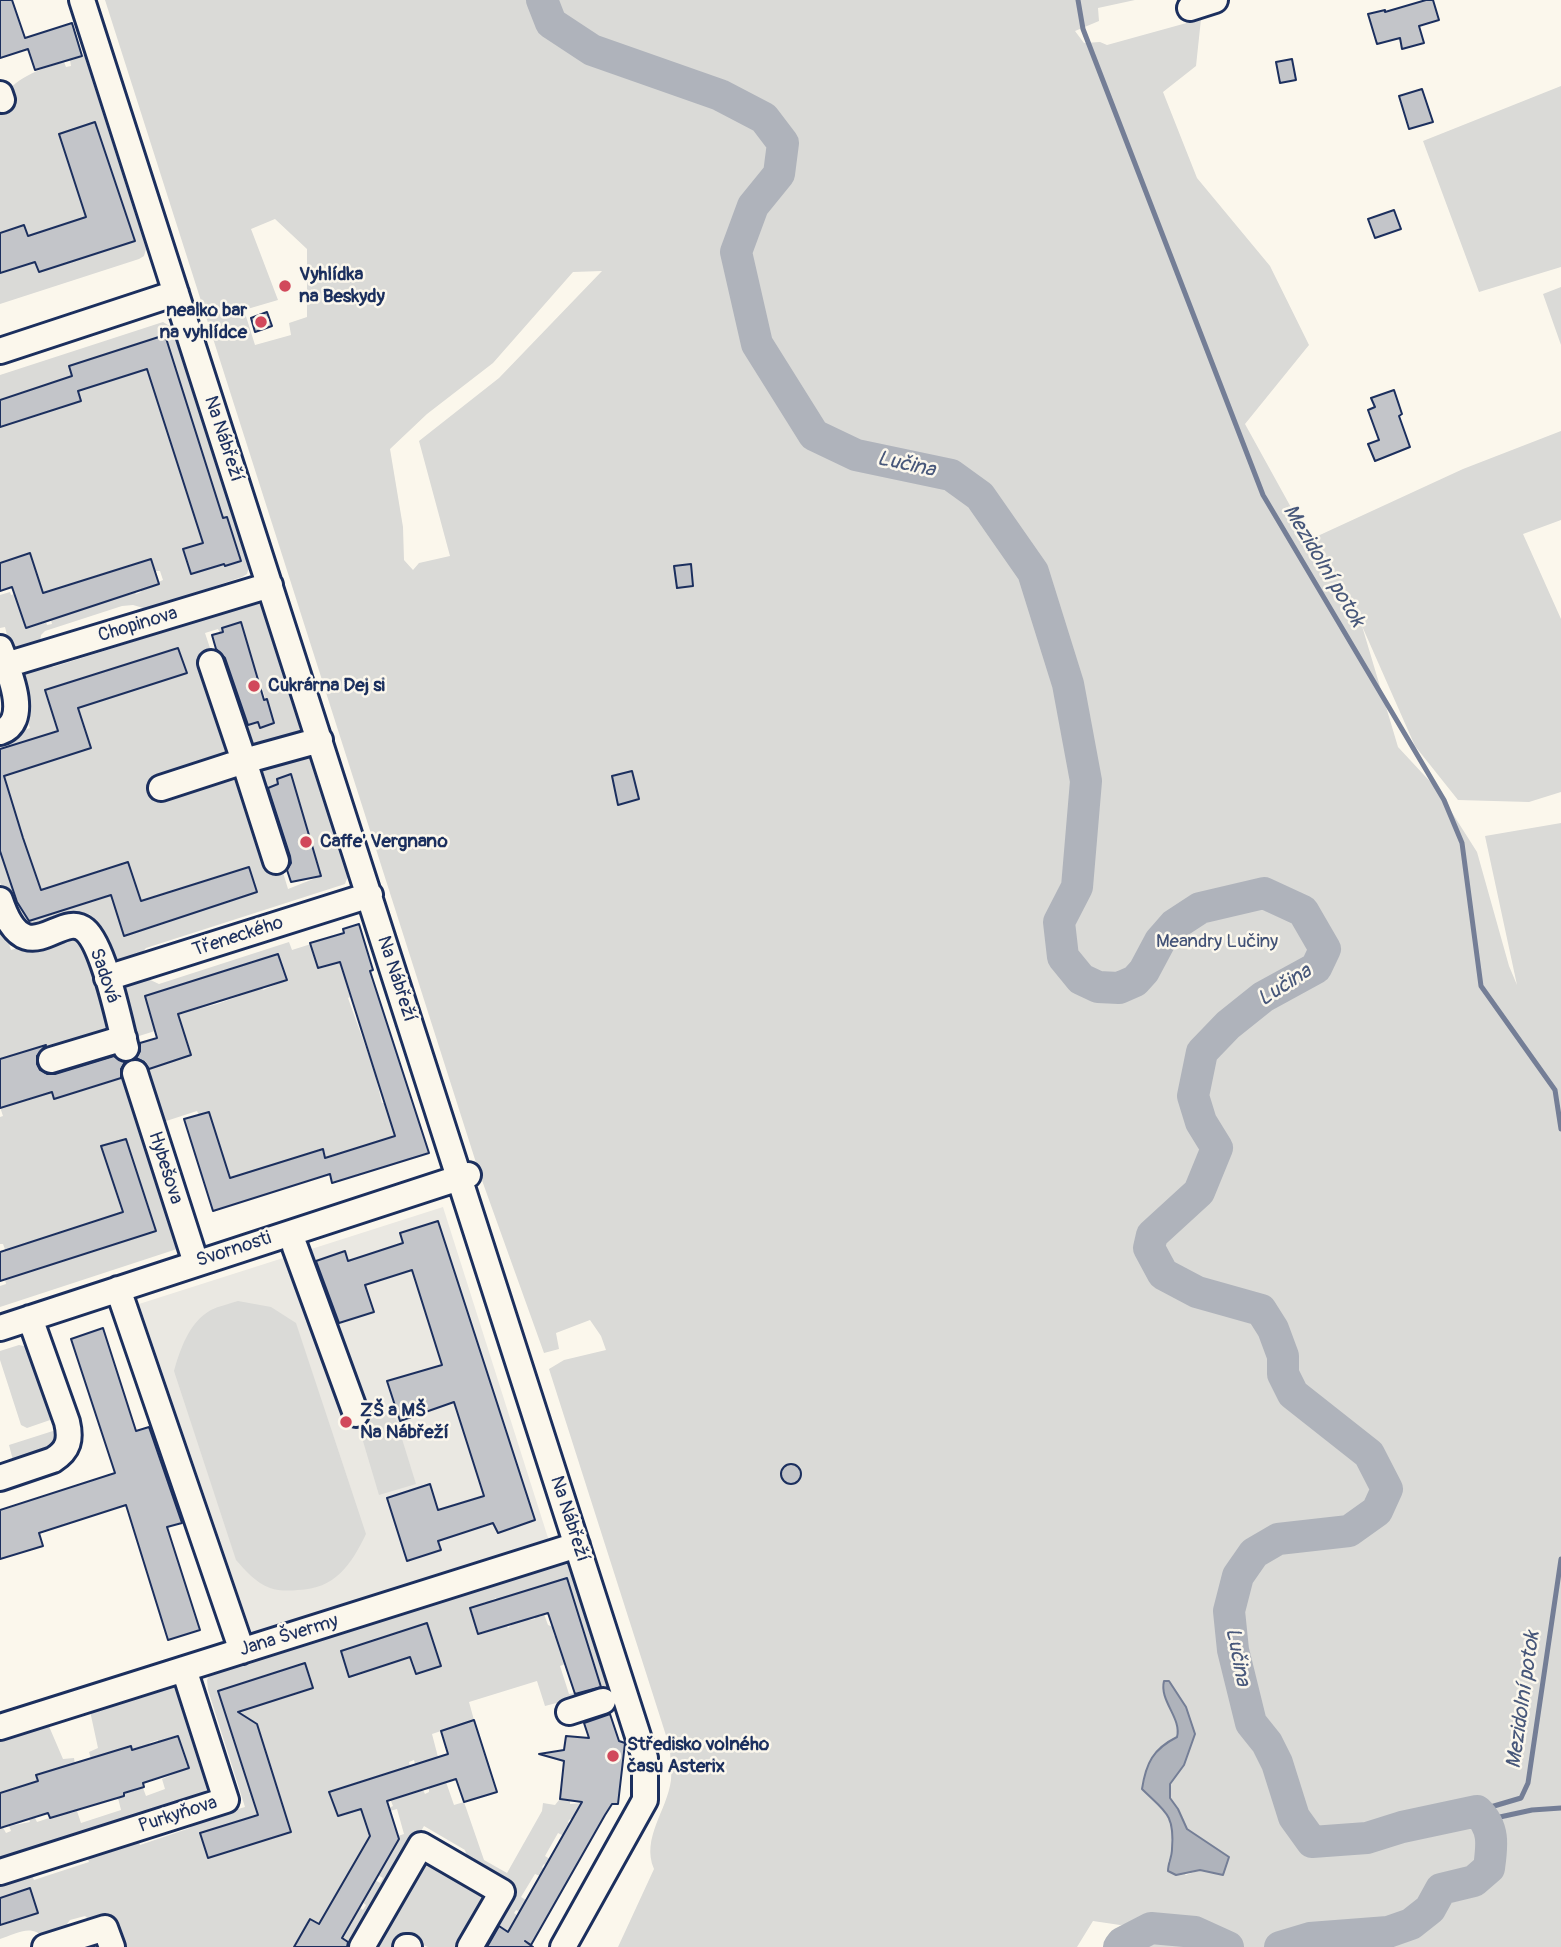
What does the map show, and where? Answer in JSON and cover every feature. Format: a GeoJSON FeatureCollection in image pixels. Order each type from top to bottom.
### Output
{"type":"FeatureCollection","features":[{"type":"Feature","properties":{"kind":"street","name":"Na Nábřeží"},"geometry":{"type":"LineString","coordinates":[[82,0],[370,895],[464,1177],[577,1545],[616,1696],[645,1758],[645,1800],[563,1947]]}},
{"type":"Feature","properties":{"kind":"street"},"geometry":{"type":"LineString","coordinates":[[1191,8],[1215,0]]}},
{"type":"Feature","properties":{"kind":"street"},"geometry":{"type":"LineString","coordinates":[[0,351],[176,293]]}},
{"type":"Feature","properties":{"kind":"street","name":"Chopinova"},"geometry":{"type":"LineString","coordinates":[[3,657],[270,585]]}},
{"type":"Feature","properties":{"kind":"street"},"geometry":{"type":"LineString","coordinates":[[0,732],[15,719],[18,707],[3,657]]}},
{"type":"Feature","properties":{"kind":"street"},"geometry":{"type":"LineString","coordinates":[[211,663],[276,861]]}},
{"type":"Feature","properties":{"kind":"street"},"geometry":{"type":"LineString","coordinates":[[161,788],[320,740]]}},
{"type":"Feature","properties":{"kind":"street","name":"Třeneckého"},"geometry":{"type":"LineString","coordinates":[[107,978],[370,895]]}},
{"type":"Feature","properties":{"kind":"street","name":"Sadová"},"geometry":{"type":"LineString","coordinates":[[0,900],[7,922],[17,933],[34,938],[74,926],[84,929],[95,943],[107,978],[125,1043],[51,1060]]}},
{"type":"Feature","properties":{"kind":"street","name":"Hybešova"},"geometry":{"type":"LineString","coordinates":[[135,1073],[196,1262]]}},
{"type":"Feature","properties":{"kind":"street","name":"Svornosti"},"geometry":{"type":"LineString","coordinates":[[0,1328],[196,1262],[464,1177]]}},
{"type":"Feature","properties":{"kind":"street"},"geometry":{"type":"LineString","coordinates":[[295,1247],[356,1414]]}},
{"type":"Feature","properties":{"kind":"street"},"geometry":{"type":"LineString","coordinates":[[118,1289],[242,1651]]}},
{"type":"Feature","properties":{"kind":"street"},"geometry":{"type":"LineString","coordinates":[[0,1478],[53,1460],[61,1455],[69,1443],[67,1422],[30,1318]]}},
{"type":"Feature","properties":{"kind":"street","name":"Jana Švermy"},"geometry":{"type":"LineString","coordinates":[[0,1727],[577,1545]]}},
{"type":"Feature","properties":{"kind":"street","name":"Purkyňova"},"geometry":{"type":"LineString","coordinates":[[0,1872],[226,1800],[184,1669]]}},
{"type":"Feature","properties":{"kind":"street"},"geometry":{"type":"LineString","coordinates":[[569,1712],[616,1696]]}},
{"type":"Feature","properties":{"kind":"street"},"geometry":{"type":"LineString","coordinates":[[362,1947],[421,1845],[502,1892],[470,1947]]}},
{"type":"Feature","properties":{"kind":"street"},"geometry":{"type":"LineString","coordinates":[[45,1947],[108,1937]]}},
{"type":"Feature","properties":{"kind":"shaded area","name":"ZŠ a MŠ Na Nábřeží"},"geometry":{"type":"Polygon","coordinates":[[[443,1207],[549,1541],[252,1634],[139,1304],[443,1207]]]}},
{"type":"Feature","properties":{"kind":"shaded area"},"geometry":{"type":"Polygon","coordinates":[[[1164,1681],[1169,1681],[1186,1707],[1195,1734],[1184,1765],[1170,1784],[1170,1798],[1187,1829],[1229,1857],[1223,1875],[1200,1870],[1176,1875],[1168,1871],[1172,1852],[1170,1820],[1162,1808],[1142,1789],[1146,1772],[1156,1752],[1177,1737],[1176,1723],[1163,1688],[1164,1681]]]}},
{"type":"Feature","properties":{"kind":"green space","name":"Meandry Lučiny"},"geometry":{"type":"Polygon","coordinates":[[[105,0],[1135,0],[1098,8],[1099,21],[1075,31],[1084,43],[1100,42],[1107,45],[1201,19],[1196,66],[1163,92],[1197,178],[1270,266],[1309,345],[1245,424],[1309,540],[1463,469],[1561,431],[1561,520],[1523,534],[1561,619],[1561,792],[1529,802],[1458,800],[1415,746],[1362,626],[1398,747],[1437,789],[1477,852],[1509,966],[1517,985],[1485,836],[1561,823],[1561,1947],[1138,1947],[1153,1939],[1148,1922],[1120,1925],[1093,1921],[1077,1947],[618,1947],[654,1869],[651,1846],[669,1791],[670,1748],[549,1369],[564,1360],[606,1350],[601,1336],[590,1320],[556,1333],[559,1349],[544,1353],[479,1172],[105,0]],[[275,219],[251,229],[278,300],[244,310],[255,345],[291,335],[289,323],[307,317],[307,249],[275,219]],[[602,271],[573,272],[493,363],[427,414],[390,449],[403,527],[404,560],[413,570],[419,563],[450,556],[419,441],[499,378],[602,271]],[[1179,1811],[1167,1812],[1172,1844],[1168,1862],[1186,1875],[1200,1870],[1210,1844],[1187,1829],[1179,1811]]]}},
{"type":"Feature","properties":{"kind":"green space"},"geometry":{"type":"Polygon","coordinates":[[[84,55],[146,249],[144,256],[0,304],[0,102],[20,80],[64,62],[66,67],[71,66],[70,60],[84,55]]]}},
{"type":"Feature","properties":{"kind":"green space"},"geometry":{"type":"Polygon","coordinates":[[[1561,86],[1561,267],[1479,292],[1423,141],[1561,86]]]}},
{"type":"Feature","properties":{"kind":"green space"},"geometry":{"type":"Polygon","coordinates":[[[1561,287],[1561,345],[1543,294],[1561,287]]]}},
{"type":"Feature","properties":{"kind":"green space"},"geometry":{"type":"Polygon","coordinates":[[[163,322],[173,328],[249,567],[247,574],[147,609],[133,605],[122,606],[45,631],[41,635],[40,644],[15,654],[1,637],[7,635],[5,627],[0,628],[0,595],[10,592],[11,595],[15,594],[26,627],[30,628],[46,622],[47,625],[52,624],[51,620],[135,592],[136,594],[163,580],[160,571],[154,571],[150,559],[43,595],[0,563],[0,375],[163,322]]]}},
{"type":"Feature","properties":{"kind":"green space"},"geometry":{"type":"Polygon","coordinates":[[[260,602],[304,738],[264,750],[248,746],[241,728],[258,722],[261,728],[274,724],[240,623],[223,629],[220,633],[218,629],[205,633],[211,651],[216,650],[288,889],[321,876],[291,775],[277,779],[278,783],[262,791],[255,767],[307,747],[348,876],[345,884],[146,948],[136,956],[118,960],[105,954],[97,939],[90,914],[36,931],[12,919],[0,882],[0,738],[30,728],[18,683],[23,672],[46,663],[53,667],[260,602]]]}},
{"type":"Feature","properties":{"kind":"green space"},"geometry":{"type":"Polygon","coordinates":[[[0,917],[11,950],[66,933],[84,939],[117,1035],[50,1060],[45,1045],[0,1060],[0,917]]]}},
{"type":"Feature","properties":{"kind":"green space"},"geometry":{"type":"Polygon","coordinates":[[[289,942],[292,950],[311,944],[319,969],[340,962],[350,997],[348,998],[374,1070],[382,1103],[396,1136],[325,1159],[321,1149],[230,1179],[197,1111],[160,1123],[145,1070],[190,1055],[178,1014],[262,988],[263,990],[286,980],[278,956],[145,997],[155,1031],[139,1036],[141,1043],[132,1046],[119,985],[146,978],[159,984],[289,942]]]}},
{"type":"Feature","properties":{"kind":"green space"},"geometry":{"type":"Polygon","coordinates":[[[130,1076],[144,1144],[177,1249],[0,1307],[0,1286],[6,1284],[5,1279],[150,1210],[126,1139],[102,1147],[122,1213],[6,1252],[3,1244],[0,1244],[0,1117],[3,1116],[0,1107],[28,1100],[50,1088],[55,1099],[130,1076]]]}},
{"type":"Feature","properties":{"kind":"green space"},"geometry":{"type":"Polygon","coordinates":[[[238,1301],[271,1307],[296,1323],[366,1534],[348,1565],[340,1573],[332,1580],[311,1589],[287,1591],[270,1588],[255,1580],[236,1560],[174,1371],[191,1329],[203,1315],[238,1301]]]}},
{"type":"Feature","properties":{"kind":"green space"},"geometry":{"type":"Polygon","coordinates":[[[19,1345],[29,1347],[53,1419],[27,1428],[21,1425],[0,1360],[0,1351],[19,1345]]]}},
{"type":"Feature","properties":{"kind":"green space"},"geometry":{"type":"Polygon","coordinates":[[[393,1410],[416,1484],[379,1495],[357,1421],[393,1410]]]}},
{"type":"Feature","properties":{"kind":"green space"},"geometry":{"type":"Polygon","coordinates":[[[56,1430],[55,1444],[51,1451],[14,1464],[9,1445],[56,1430]]]}},
{"type":"Feature","properties":{"kind":"green space"},"geometry":{"type":"Polygon","coordinates":[[[560,1560],[570,1567],[616,1708],[608,1711],[588,1644],[548,1583],[497,1601],[496,1598],[493,1602],[485,1602],[470,1610],[478,1635],[507,1626],[508,1628],[517,1622],[535,1619],[544,1614],[548,1625],[553,1627],[554,1636],[556,1635],[565,1664],[560,1666],[569,1694],[575,1693],[582,1716],[564,1701],[545,1706],[537,1681],[469,1702],[474,1720],[432,1734],[438,1757],[415,1764],[414,1760],[409,1762],[410,1766],[330,1792],[338,1816],[361,1809],[370,1836],[319,1924],[309,1919],[294,1947],[127,1947],[120,1932],[96,1926],[85,1916],[70,1920],[67,1924],[76,1932],[44,1938],[29,1930],[0,1939],[0,1926],[38,1913],[30,1889],[0,1898],[0,1876],[28,1867],[34,1880],[89,1862],[84,1849],[135,1833],[140,1845],[190,1828],[188,1816],[229,1807],[231,1811],[245,1807],[208,1690],[207,1680],[211,1672],[560,1560]]]}},
{"type":"Feature","properties":{"kind":"green space"},"geometry":{"type":"Polygon","coordinates":[[[182,1681],[220,1778],[192,1802],[0,1865],[0,1822],[6,1833],[11,1831],[9,1826],[30,1822],[29,1820],[35,1818],[37,1822],[77,1811],[81,1823],[121,1810],[118,1798],[124,1796],[123,1794],[143,1788],[146,1796],[165,1789],[162,1779],[188,1768],[178,1736],[158,1743],[158,1740],[132,1751],[130,1746],[91,1759],[89,1752],[98,1748],[90,1711],[182,1681]]]}},
{"type":"Feature","properties":{"kind":"green space"},"geometry":{"type":"Polygon","coordinates":[[[48,1724],[63,1759],[74,1758],[75,1764],[36,1776],[38,1781],[0,1793],[0,1740],[48,1724]]]}},
{"type":"Feature","properties":{"kind":"green space"},"geometry":{"type":"Polygon","coordinates":[[[446,1782],[454,1805],[464,1802],[484,1860],[507,1873],[542,1811],[543,1803],[555,1805],[559,1800],[570,1801],[570,1804],[583,1803],[568,1822],[570,1824],[564,1836],[558,1833],[545,1856],[550,1859],[542,1867],[544,1870],[540,1876],[535,1874],[521,1897],[526,1900],[520,1912],[516,1910],[514,1913],[518,1916],[508,1932],[494,1923],[511,1892],[471,1869],[465,1850],[424,1826],[355,1947],[339,1947],[359,1907],[363,1910],[366,1905],[362,1902],[375,1880],[380,1883],[383,1878],[378,1875],[398,1836],[404,1834],[397,1809],[390,1811],[389,1808],[393,1806],[391,1801],[387,1801],[423,1790],[425,1794],[429,1792],[429,1788],[446,1782]]]}},
{"type":"Feature","properties":{"kind":"green space"},"geometry":{"type":"Polygon","coordinates":[[[433,1862],[481,1893],[484,1902],[463,1947],[428,1947],[404,1938],[399,1947],[368,1947],[419,1865],[433,1862]]]}},
{"type":"Feature","properties":{"kind":"building"},"geometry":{"type":"Polygon","coordinates":[[[0,0],[12,0],[25,38],[72,23],[82,56],[35,70],[28,49],[0,58],[0,0]]]}},
{"type":"Feature","properties":{"kind":"building"},"geometry":{"type":"Polygon","coordinates":[[[1433,0],[1439,20],[1419,26],[1424,43],[1402,49],[1400,38],[1377,44],[1368,14],[1433,0]]]}},
{"type":"Feature","properties":{"kind":"building"},"geometry":{"type":"Polygon","coordinates":[[[1292,59],[1296,80],[1280,83],[1276,62],[1292,59]]]}},
{"type":"Feature","properties":{"kind":"building"},"geometry":{"type":"Polygon","coordinates":[[[1422,89],[1433,122],[1409,129],[1399,96],[1422,89]]]}},
{"type":"Feature","properties":{"kind":"building"},"geometry":{"type":"Polygon","coordinates":[[[95,122],[135,241],[39,272],[35,262],[0,273],[0,233],[24,225],[28,236],[86,217],[59,134],[95,122]]]}},
{"type":"Feature","properties":{"kind":"building"},"geometry":{"type":"Polygon","coordinates":[[[1394,210],[1401,229],[1375,238],[1368,219],[1394,210]]]}},
{"type":"Feature","properties":{"kind":"building","name":"nealko bar na vyhlídce"},"geometry":{"type":"Polygon","coordinates":[[[267,312],[272,326],[255,332],[251,318],[267,312]]]}},
{"type":"Feature","properties":{"kind":"building"},"geometry":{"type":"Polygon","coordinates":[[[165,335],[223,518],[227,517],[241,561],[191,574],[183,549],[203,543],[147,369],[78,391],[81,401],[0,427],[0,400],[72,376],[69,366],[165,335]]]}},
{"type":"Feature","properties":{"kind":"building"},"geometry":{"type":"Polygon","coordinates":[[[1394,390],[1402,414],[1399,416],[1410,447],[1375,461],[1368,444],[1379,440],[1368,410],[1375,407],[1371,398],[1394,390]]]}},
{"type":"Feature","properties":{"kind":"building"},"geometry":{"type":"Polygon","coordinates":[[[30,553],[43,593],[151,559],[159,584],[26,628],[12,587],[0,591],[0,563],[30,553]]]}},
{"type":"Feature","properties":{"kind":"building"},"geometry":{"type":"Polygon","coordinates":[[[691,564],[693,586],[677,588],[674,566],[691,564]]]}},
{"type":"Feature","properties":{"kind":"building"},"geometry":{"type":"Polygon","coordinates":[[[241,622],[264,700],[267,699],[274,723],[260,728],[258,722],[248,725],[225,658],[216,649],[212,635],[223,632],[222,628],[241,622]]]}},
{"type":"Feature","properties":{"kind":"building"},"geometry":{"type":"Polygon","coordinates":[[[178,648],[187,673],[78,708],[91,748],[4,776],[23,838],[41,890],[128,862],[141,901],[249,867],[257,892],[124,936],[111,895],[29,921],[17,902],[0,851],[0,749],[58,731],[45,690],[178,648]]]}},
{"type":"Feature","properties":{"kind":"building"},"geometry":{"type":"Polygon","coordinates":[[[632,771],[639,799],[618,805],[612,776],[632,771]]]}},
{"type":"Feature","properties":{"kind":"building"},"geometry":{"type":"Polygon","coordinates":[[[291,774],[321,876],[291,882],[287,870],[291,863],[290,856],[268,788],[278,784],[277,779],[291,774]]]}},
{"type":"Feature","properties":{"kind":"building"},"geometry":{"type":"Polygon","coordinates":[[[359,924],[373,970],[370,971],[429,1153],[332,1183],[330,1174],[213,1211],[184,1119],[209,1112],[230,1178],[323,1149],[325,1158],[395,1136],[340,962],[318,968],[310,943],[344,933],[343,929],[359,924]]]}},
{"type":"Feature","properties":{"kind":"building"},"geometry":{"type":"Polygon","coordinates":[[[278,954],[287,980],[178,1014],[191,1055],[149,1069],[144,1062],[136,1058],[140,1043],[157,1038],[145,996],[278,954]]]}},
{"type":"Feature","properties":{"kind":"building"},"geometry":{"type":"Polygon","coordinates":[[[46,1045],[37,1056],[37,1064],[40,1070],[47,1074],[114,1056],[125,1062],[121,1069],[121,1078],[54,1099],[52,1092],[0,1108],[0,1059],[46,1045]]]}},
{"type":"Feature","properties":{"kind":"building"},"geometry":{"type":"Polygon","coordinates":[[[126,1139],[156,1231],[0,1281],[0,1252],[123,1212],[101,1146],[126,1139]]]}},
{"type":"Feature","properties":{"kind":"building"},"geometry":{"type":"Polygon","coordinates":[[[438,1221],[535,1520],[498,1533],[493,1523],[438,1541],[441,1550],[407,1561],[387,1498],[430,1484],[438,1510],[484,1496],[454,1402],[400,1421],[387,1381],[442,1365],[412,1270],[365,1285],[374,1312],[339,1323],[316,1261],[345,1251],[348,1261],[403,1243],[400,1233],[438,1221]]]}},
{"type":"Feature","properties":{"kind":"building"},"geometry":{"type":"Polygon","coordinates":[[[103,1328],[136,1431],[149,1427],[182,1523],[167,1527],[200,1630],[168,1640],[126,1505],[39,1533],[43,1546],[0,1559],[0,1510],[115,1473],[71,1339],[103,1328]]]}},
{"type":"Feature","properties":{"kind":"building"},"geometry":{"type":"Polygon","coordinates":[[[791,1464],[798,1467],[801,1474],[798,1481],[791,1484],[784,1481],[781,1474],[784,1467],[791,1464]]]}},
{"type":"Feature","properties":{"kind":"building"},"geometry":{"type":"Polygon","coordinates":[[[567,1578],[601,1687],[575,1694],[548,1613],[478,1634],[470,1608],[567,1578]]]}},
{"type":"Feature","properties":{"kind":"building"},"geometry":{"type":"Polygon","coordinates":[[[427,1623],[441,1666],[416,1674],[410,1657],[349,1677],[341,1651],[427,1623]]]}},
{"type":"Feature","properties":{"kind":"building"},"geometry":{"type":"Polygon","coordinates":[[[305,1663],[313,1688],[238,1712],[257,1724],[291,1832],[208,1858],[200,1833],[258,1815],[218,1691],[305,1663]]]}},
{"type":"Feature","properties":{"kind":"building"},"geometry":{"type":"Polygon","coordinates":[[[610,1714],[619,1741],[625,1743],[618,1804],[612,1804],[605,1815],[531,1945],[525,1941],[533,1947],[487,1947],[499,1926],[508,1932],[582,1802],[560,1799],[564,1761],[539,1754],[564,1750],[566,1736],[589,1738],[584,1723],[610,1714]]]}},
{"type":"Feature","properties":{"kind":"building"},"geometry":{"type":"Polygon","coordinates":[[[474,1720],[497,1792],[464,1802],[456,1779],[387,1801],[399,1839],[342,1938],[348,1942],[347,1947],[294,1947],[310,1919],[319,1924],[370,1836],[361,1809],[338,1816],[329,1792],[448,1754],[441,1731],[474,1720]]]}},
{"type":"Feature","properties":{"kind":"building"},"geometry":{"type":"Polygon","coordinates":[[[178,1736],[189,1768],[143,1783],[144,1787],[124,1793],[124,1796],[50,1818],[48,1813],[0,1828],[0,1793],[38,1781],[36,1775],[131,1746],[132,1750],[178,1736]]]}},
{"type":"Feature","properties":{"kind":"building"},"geometry":{"type":"Polygon","coordinates":[[[30,1888],[38,1913],[0,1925],[0,1898],[30,1888]]]}},
{"type":"Feature","properties":{"kind":"waterway","name":"Lučina"},"geometry":{"type":"LineString","coordinates":[[542,0],[551,23],[592,50],[720,95],[764,118],[783,143],[779,174],[753,206],[736,252],[757,344],[814,435],[856,455],[951,475],[980,496],[1033,572],[1068,684],[1086,781],[1077,887],[1059,922],[1063,957],[1081,979],[1098,987],[1119,988],[1135,981],[1144,971],[1160,941],[1174,925],[1200,908],[1264,893],[1303,911],[1325,949],[1316,968],[1263,997],[1228,1025],[1202,1052],[1193,1096],[1201,1122],[1217,1148],[1199,1192],[1152,1235],[1149,1248],[1163,1274],[1197,1292],[1261,1310],[1273,1329],[1283,1356],[1283,1374],[1293,1394],[1369,1454],[1387,1489],[1377,1511],[1349,1531],[1278,1539],[1254,1553],[1238,1576],[1229,1611],[1233,1650],[1251,1723],[1267,1743],[1277,1763],[1294,1817],[1312,1842],[1367,1838],[1402,1827],[1477,1811],[1487,1824],[1491,1845],[1489,1868],[1474,1881],[1441,1889],[1430,1909],[1411,1924],[1388,1932],[1310,1938],[1280,1947]]}},
{"type":"Feature","properties":{"kind":"waterway","name":"Mezidolní potok"},"geometry":{"type":"LineString","coordinates":[[1078,0],[1083,29],[1263,495],[1444,800],[1462,843],[1481,986],[1555,1090],[1561,1129]]}},
{"type":"Feature","properties":{"kind":"waterway","name":"Mezidolní potok"},"geometry":{"type":"LineString","coordinates":[[1477,1811],[1521,1798],[1528,1783],[1561,1559]]}},
{"type":"Feature","properties":{"kind":"waterway"},"geometry":{"type":"LineString","coordinates":[[1486,1820],[1532,1810],[1561,1808]]}},
{"type":"Feature","properties":{"kind":"waterway","name":"Lučina"},"geometry":{"type":"LineString","coordinates":[[1119,1947],[1151,1928],[1195,1932],[1228,1947]]}},
{"type":"Feature","properties":{"kind":"place","name":"Vyhlídka na Beskydy"},"geometry":{"type":"Point","coordinates":[285,286]}},
{"type":"Feature","properties":{"kind":"place","name":"nealko bar na vyhlídce"},"geometry":{"type":"Point","coordinates":[261,322]}},
{"type":"Feature","properties":{"kind":"place","name":"Cukrárna Dej si"},"geometry":{"type":"Point","coordinates":[254,686]}},
{"type":"Feature","properties":{"kind":"place","name":"Caffe' Vergnano"},"geometry":{"type":"Point","coordinates":[306,842]}},
{"type":"Feature","properties":{"kind":"place","name":"ZŠ a MŠ Na Nábřeží"},"geometry":{"type":"Point","coordinates":[346,1422]}},
{"type":"Feature","properties":{"kind":"place","name":"Středisko volného času Asterix"},"geometry":{"type":"Point","coordinates":[613,1756]}}]}
